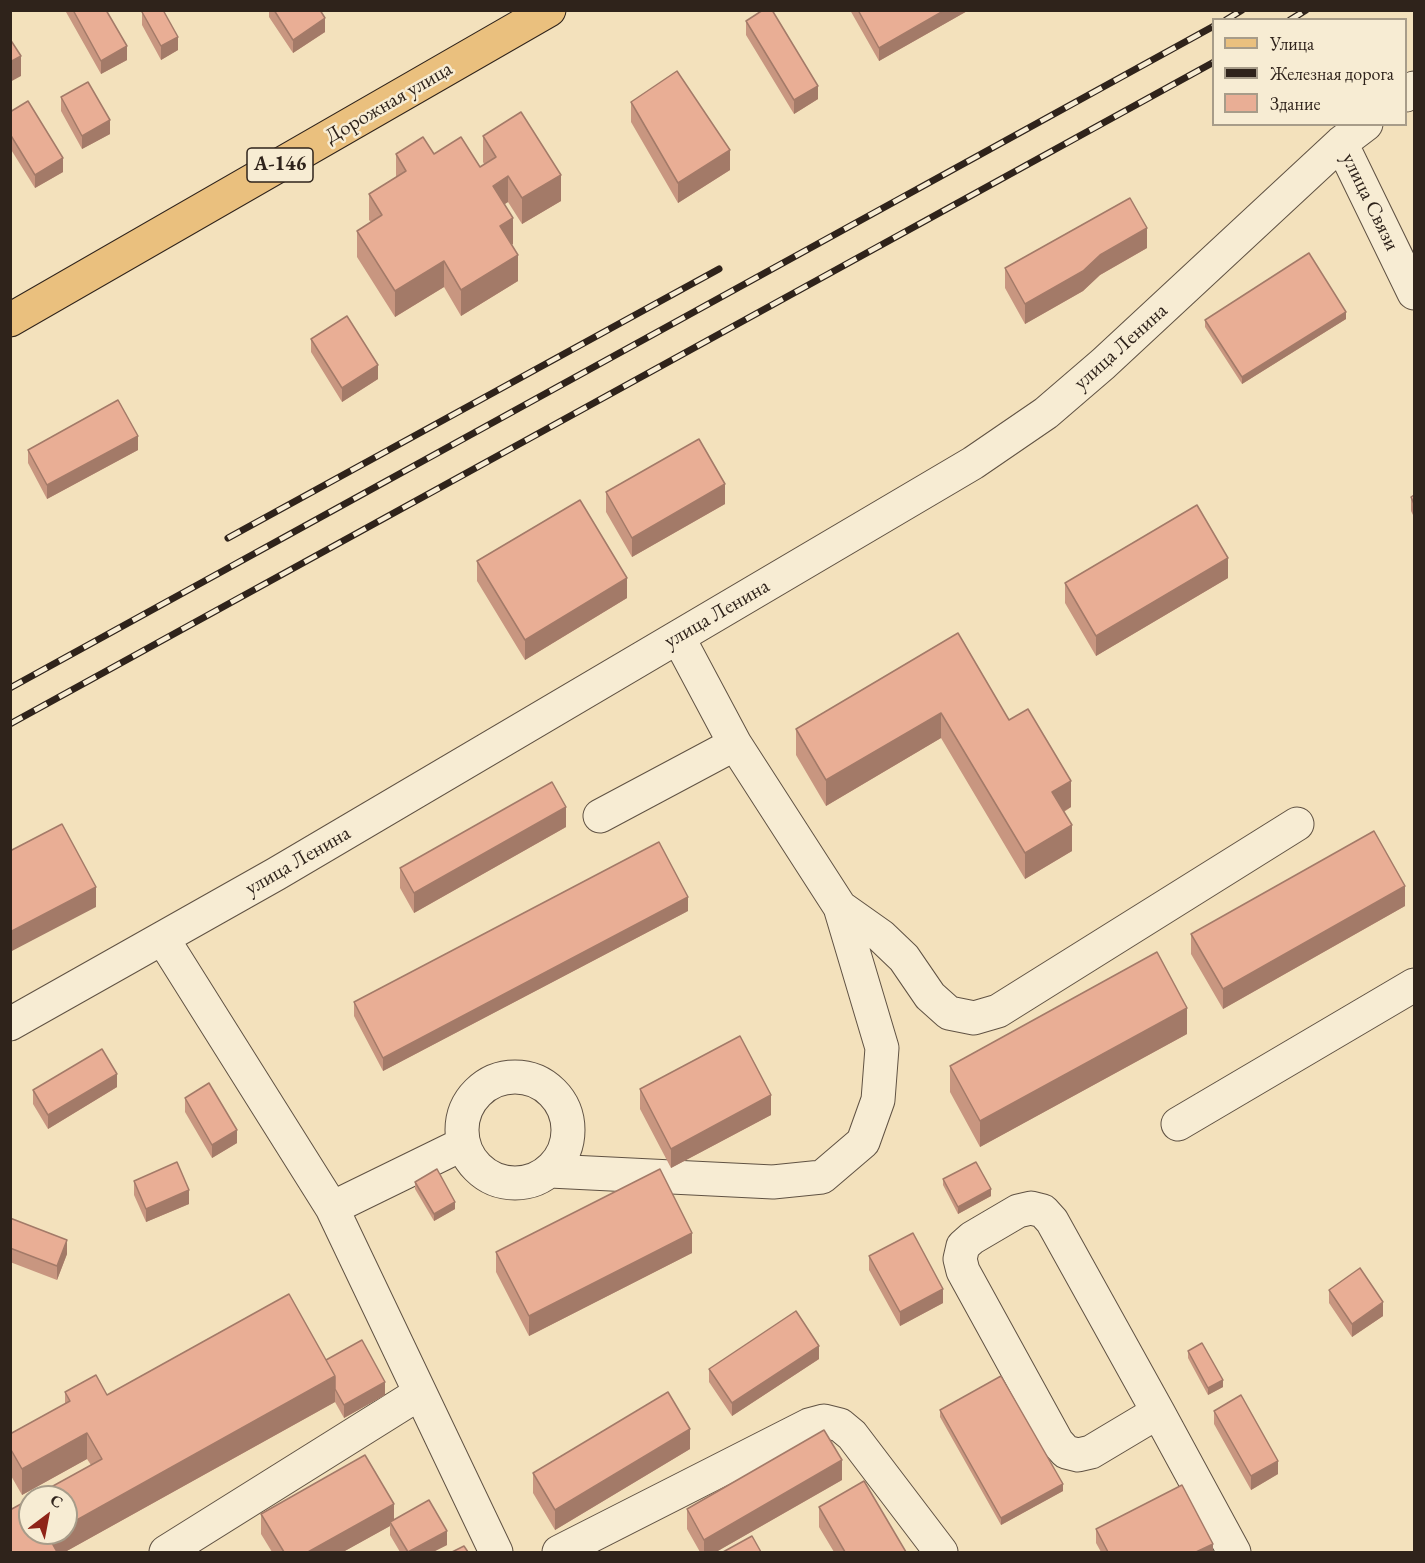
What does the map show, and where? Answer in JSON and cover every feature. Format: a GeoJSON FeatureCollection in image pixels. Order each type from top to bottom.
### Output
{"type":"FeatureCollection","features":[{"type":"Feature","properties":{"kind":"main road","name":"Дорожная улица"},"geometry":{"type":"LineString","coordinates":[[10,320],[549,10]]}},
{"type":"Feature","properties":{"kind":"street","name":"улица Связи"},"geometry":{"type":"LineString","coordinates":[[1353,134],[1414,292]]}},
{"type":"Feature","properties":{"kind":"street","name":"улица Ленина"},"geometry":{"type":"LineString","coordinates":[[10,1024],[163,939],[974,463],[1046,413],[1103,364],[1353,134]]}},
{"type":"Feature","properties":{"kind":"street"},"geometry":{"type":"LineString","coordinates":[[550,1171],[772,1182],[822,1177],[863,1142],[878,1100],[882,1048],[840,908],[735,744],[678,637]]}},
{"type":"Feature","properties":{"kind":"street"},"geometry":{"type":"LineString","coordinates":[[600,816],[735,744]]}},
{"type":"Feature","properties":{"kind":"street"},"geometry":{"type":"LineString","coordinates":[[840,908],[889,943],[904,958],[930,996],[949,1012],[974,1018],[998,1011],[1297,824]]}},
{"type":"Feature","properties":{"kind":"street"},"geometry":{"type":"LineString","coordinates":[[163,939],[332,1208],[496,1552]]}},
{"type":"Feature","properties":{"kind":"street"},"geometry":{"type":"LineString","coordinates":[[1178,1125],[1414,985]]}},
{"type":"Feature","properties":{"kind":"street"},"geometry":{"type":"LineString","coordinates":[[506,1077],[523,1077],[540,1082],[554,1092],[564,1107],[569,1124],[568,1141],[562,1158],[550,1171],[535,1180],[517,1184],[499,1181],[483,1173],[471,1160],[463,1143],[462,1125],[466,1108],[483,1088],[506,1077]]}},
{"type":"Feature","properties":{"kind":"street"},"geometry":{"type":"LineString","coordinates":[[332,1208],[463,1143]]}},
{"type":"Feature","properties":{"kind":"street"},"geometry":{"type":"LineString","coordinates":[[1158,1412],[1091,1452],[1078,1455],[1066,1452],[1056,1442],[963,1271],[960,1259],[963,1246],[972,1238],[1018,1211],[1031,1208],[1043,1211],[1052,1221],[1158,1412],[1234,1552]]}},
{"type":"Feature","properties":{"kind":"street"},"geometry":{"type":"LineString","coordinates":[[166,1552],[420,1393]]}},
{"type":"Feature","properties":{"kind":"street"},"geometry":{"type":"LineString","coordinates":[[559,1552],[809,1425],[824,1421],[840,1425],[852,1435],[941,1552]]}},
{"type":"Feature","properties":{"kind":"building"},"geometry":{"type":"Polygon","coordinates":[[[73,10],[106,10],[127,46],[101,61],[73,10]]]}},
{"type":"Feature","properties":{"kind":"building"},"geometry":{"type":"Polygon","coordinates":[[[144,10],[163,10],[178,37],[161,46],[142,12],[144,10]]]}},
{"type":"Feature","properties":{"kind":"building"},"geometry":{"type":"Polygon","coordinates":[[[274,10],[320,10],[325,18],[293,40],[274,10]]]}},
{"type":"Feature","properties":{"kind":"building"},"geometry":{"type":"Polygon","coordinates":[[[763,10],[772,10],[818,86],[794,100],[746,21],[763,10]]]}},
{"type":"Feature","properties":{"kind":"building"},"geometry":{"type":"Polygon","coordinates":[[[858,10],[945,10],[879,48],[858,10]]]}},
{"type":"Feature","properties":{"kind":"building"},"geometry":{"type":"Polygon","coordinates":[[[10,39],[21,56],[10,62],[10,39]]]}},
{"type":"Feature","properties":{"kind":"building"},"geometry":{"type":"Polygon","coordinates":[[[677,71],[730,150],[678,183],[631,102],[677,71]]]}},
{"type":"Feature","properties":{"kind":"building"},"geometry":{"type":"Polygon","coordinates":[[[88,82],[110,120],[82,136],[61,97],[88,82]]]}},
{"type":"Feature","properties":{"kind":"building"},"geometry":{"type":"Polygon","coordinates":[[[28,101],[63,158],[35,175],[10,134],[10,112],[28,101]]]}},
{"type":"Feature","properties":{"kind":"building"},"geometry":{"type":"Polygon","coordinates":[[[521,112],[561,175],[522,198],[508,176],[493,186],[513,218],[500,226],[518,255],[461,290],[444,261],[395,291],[357,231],[382,215],[369,194],[406,171],[396,154],[423,137],[434,154],[461,137],[480,167],[496,157],[483,136],[521,112]]]}},
{"type":"Feature","properties":{"kind":"building"},"geometry":{"type":"Polygon","coordinates":[[[1130,198],[1147,228],[1100,255],[1083,271],[1025,304],[1005,268],[1130,198]]]}},
{"type":"Feature","properties":{"kind":"building"},"geometry":{"type":"Polygon","coordinates":[[[1309,253],[1346,312],[1242,377],[1205,320],[1309,253]]]}},
{"type":"Feature","properties":{"kind":"building"},"geometry":{"type":"Polygon","coordinates":[[[347,316],[378,365],[342,388],[311,339],[347,316]]]}},
{"type":"Feature","properties":{"kind":"building"},"geometry":{"type":"Polygon","coordinates":[[[118,400],[138,436],[47,485],[28,450],[118,400]]]}},
{"type":"Feature","properties":{"kind":"building"},"geometry":{"type":"Polygon","coordinates":[[[699,439],[725,484],[632,538],[606,492],[699,439]]]}},
{"type":"Feature","properties":{"kind":"building"},"geometry":{"type":"Polygon","coordinates":[[[580,500],[627,578],[525,640],[477,561],[580,500]]]}},
{"type":"Feature","properties":{"kind":"building"},"geometry":{"type":"Polygon","coordinates":[[[1197,505],[1228,558],[1096,636],[1065,583],[1197,505]]]}},
{"type":"Feature","properties":{"kind":"building"},"geometry":{"type":"Polygon","coordinates":[[[958,633],[1009,720],[1028,709],[1071,781],[1052,792],[1072,825],[1025,853],[941,713],[826,780],[796,729],[958,633]]]}},
{"type":"Feature","properties":{"kind":"building"},"geometry":{"type":"Polygon","coordinates":[[[552,782],[566,807],[414,893],[400,868],[552,782]]]}},
{"type":"Feature","properties":{"kind":"building"},"geometry":{"type":"Polygon","coordinates":[[[62,824],[96,887],[10,932],[10,851],[62,824]]]}},
{"type":"Feature","properties":{"kind":"building"},"geometry":{"type":"Polygon","coordinates":[[[1374,831],[1405,886],[1223,989],[1191,934],[1374,831]]]}},
{"type":"Feature","properties":{"kind":"building"},"geometry":{"type":"Polygon","coordinates":[[[659,842],[688,897],[383,1058],[354,1002],[659,842]]]}},
{"type":"Feature","properties":{"kind":"building"},"geometry":{"type":"Polygon","coordinates":[[[1157,952],[1187,1008],[980,1121],[950,1066],[1157,952]]]}},
{"type":"Feature","properties":{"kind":"building"},"geometry":{"type":"Polygon","coordinates":[[[740,1036],[771,1095],[671,1149],[640,1089],[740,1036]]]}},
{"type":"Feature","properties":{"kind":"building"},"geometry":{"type":"Polygon","coordinates":[[[102,1049],[117,1074],[48,1115],[33,1090],[102,1049]]]}},
{"type":"Feature","properties":{"kind":"building"},"geometry":{"type":"Polygon","coordinates":[[[209,1083],[237,1130],[212,1145],[185,1098],[209,1083]]]}},
{"type":"Feature","properties":{"kind":"building"},"geometry":{"type":"Polygon","coordinates":[[[177,1162],[189,1190],[146,1209],[134,1181],[177,1162]]]}},
{"type":"Feature","properties":{"kind":"building"},"geometry":{"type":"Polygon","coordinates":[[[976,1162],[991,1189],[958,1207],[943,1179],[976,1162]]]}},
{"type":"Feature","properties":{"kind":"building"},"geometry":{"type":"Polygon","coordinates":[[[437,1169],[455,1202],[434,1214],[415,1182],[437,1169]]]}},
{"type":"Feature","properties":{"kind":"building"},"geometry":{"type":"Polygon","coordinates":[[[660,1169],[692,1233],[529,1316],[496,1252],[660,1169]]]}},
{"type":"Feature","properties":{"kind":"building"},"geometry":{"type":"Polygon","coordinates":[[[10,1218],[67,1240],[57,1266],[10,1248],[10,1218]]]}},
{"type":"Feature","properties":{"kind":"building"},"geometry":{"type":"Polygon","coordinates":[[[913,1233],[943,1289],[900,1312],[869,1256],[913,1233]]]}},
{"type":"Feature","properties":{"kind":"building"},"geometry":{"type":"Polygon","coordinates":[[[1360,1268],[1383,1302],[1352,1324],[1329,1290],[1360,1268]]]}},
{"type":"Feature","properties":{"kind":"building"},"geometry":{"type":"Polygon","coordinates":[[[289,1294],[335,1376],[78,1519],[78,1485],[55,1485],[102,1459],[87,1433],[22,1469],[10,1448],[10,1434],[70,1401],[65,1392],[96,1375],[107,1395],[289,1294]]]}},
{"type":"Feature","properties":{"kind":"building"},"geometry":{"type":"Polygon","coordinates":[[[796,1311],[819,1346],[732,1403],[709,1369],[796,1311]]]}},
{"type":"Feature","properties":{"kind":"building"},"geometry":{"type":"Polygon","coordinates":[[[362,1340],[385,1382],[344,1405],[335,1389],[335,1376],[326,1360],[362,1340]]]}},
{"type":"Feature","properties":{"kind":"building"},"geometry":{"type":"Polygon","coordinates":[[[1202,1343],[1223,1380],[1208,1388],[1188,1351],[1202,1343]]]}},
{"type":"Feature","properties":{"kind":"building"},"geometry":{"type":"Polygon","coordinates":[[[1001,1376],[1063,1484],[1001,1518],[940,1410],[1001,1376]]]}},
{"type":"Feature","properties":{"kind":"building"},"geometry":{"type":"Polygon","coordinates":[[[668,1392],[690,1429],[555,1510],[533,1473],[668,1392]]]}},
{"type":"Feature","properties":{"kind":"building"},"geometry":{"type":"Polygon","coordinates":[[[1241,1395],[1278,1461],[1251,1476],[1214,1411],[1241,1395]]]}},
{"type":"Feature","properties":{"kind":"building"},"geometry":{"type":"Polygon","coordinates":[[[824,1430],[842,1460],[704,1540],[687,1509],[824,1430]]]}},
{"type":"Feature","properties":{"kind":"building"},"geometry":{"type":"Polygon","coordinates":[[[365,1455],[394,1504],[308,1552],[284,1552],[261,1514],[365,1455]]]}},
{"type":"Feature","properties":{"kind":"building"},"geometry":{"type":"Polygon","coordinates":[[[864,1481],[906,1552],[845,1552],[819,1507],[864,1481]]]}},
{"type":"Feature","properties":{"kind":"building"},"geometry":{"type":"Polygon","coordinates":[[[1182,1485],[1213,1544],[1196,1552],[1108,1552],[1096,1529],[1182,1485]]]}},
{"type":"Feature","properties":{"kind":"building"},"geometry":{"type":"Polygon","coordinates":[[[429,1500],[447,1531],[408,1552],[390,1522],[429,1500]]]}},
{"type":"Feature","properties":{"kind":"building"},"geometry":{"type":"Polygon","coordinates":[[[18,1506],[18,1545],[53,1545],[57,1552],[10,1552],[10,1510],[18,1506]]]}},
{"type":"Feature","properties":{"kind":"building"},"geometry":{"type":"Polygon","coordinates":[[[752,1536],[761,1552],[723,1552],[752,1536]]]}},
{"type":"Feature","properties":{"kind":"building"},"geometry":{"type":"Polygon","coordinates":[[[464,1546],[468,1552],[452,1552],[464,1546]]]}},
{"type":"Feature","properties":{"kind":"railway"},"geometry":{"type":"LineString","coordinates":[[1229,18],[1242,10]]}},
{"type":"Feature","properties":{"kind":"railway"},"geometry":{"type":"LineString","coordinates":[[1293,18],[1306,10]]}},
{"type":"Feature","properties":{"kind":"railway"},"geometry":{"type":"LineString","coordinates":[[10,688],[1212,27]]}},
{"type":"Feature","properties":{"kind":"railway"},"geometry":{"type":"LineString","coordinates":[[10,724],[1212,63]]}},
{"type":"Feature","properties":{"kind":"railway"},"geometry":{"type":"LineString","coordinates":[[228,538],[719,269]]}}]}
